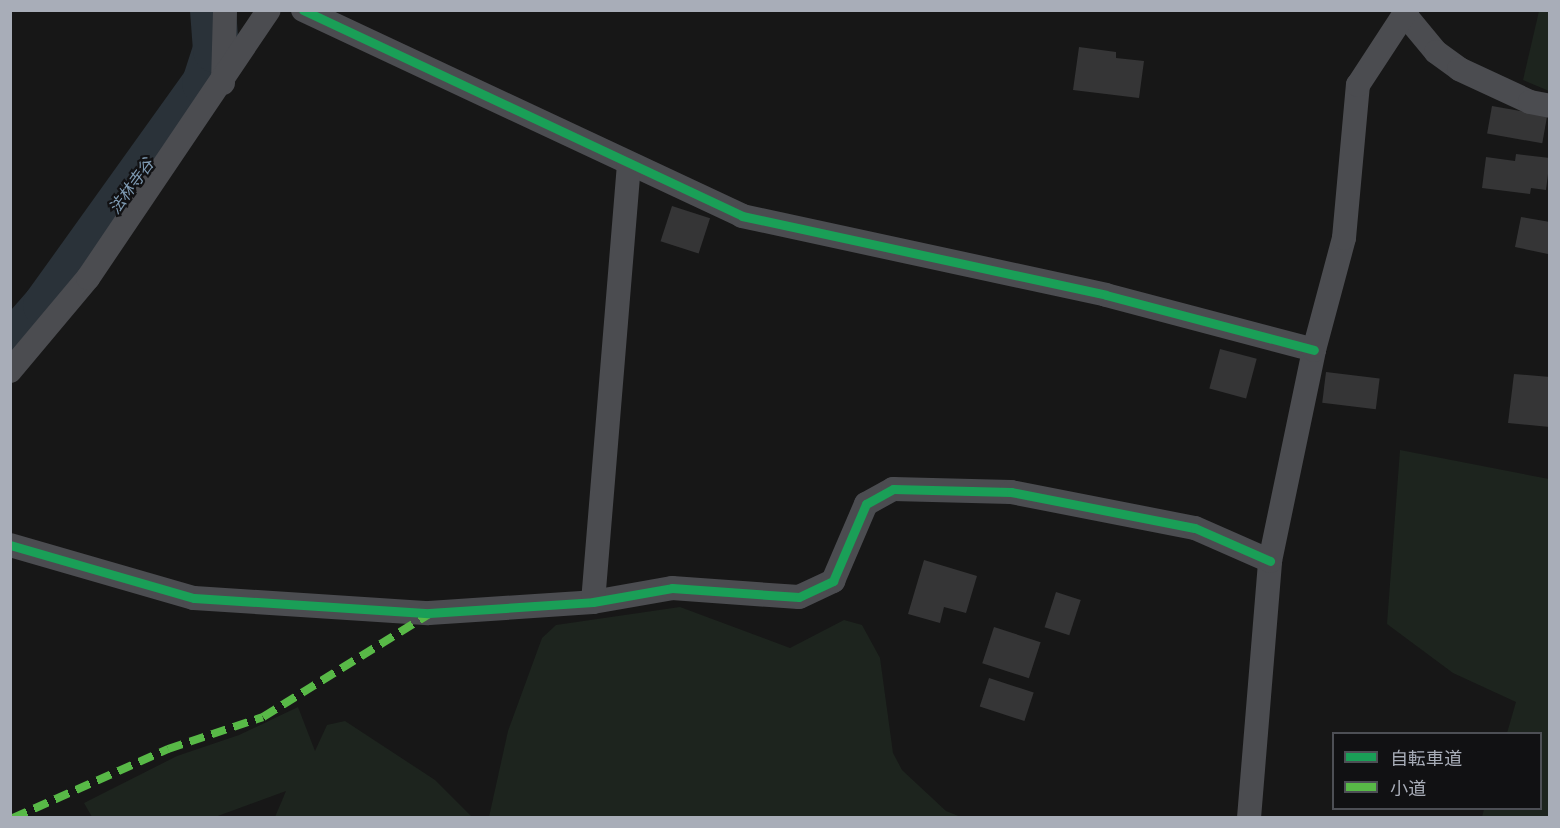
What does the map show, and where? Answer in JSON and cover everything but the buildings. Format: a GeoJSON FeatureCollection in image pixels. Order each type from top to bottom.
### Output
{"type":"FeatureCollection","features":[{"type":"Feature","properties":{"kind":"street"},"geometry":{"type":"LineString","coordinates":[[223,85],[225,10]]}},
{"type":"Feature","properties":{"kind":"street"},"geometry":{"type":"LineString","coordinates":[[10,371],[88,278],[161,167],[223,85],[269,10]]}},
{"type":"Feature","properties":{"kind":"street"},"geometry":{"type":"LineString","coordinates":[[303,10],[742,216],[1106,295],[1314,350]]}},
{"type":"Feature","properties":{"kind":"street"},"geometry":{"type":"LineString","coordinates":[[1249,818],[1270,561],[1314,350],[1344,238],[1358,85],[1407,14],[1436,52],[1459,69],[1530,102],[1550,105]]}},
{"type":"Feature","properties":{"kind":"street"},"geometry":{"type":"LineString","coordinates":[[593,602],[628,163]]}},
{"type":"Feature","properties":{"kind":"street"},"geometry":{"type":"LineString","coordinates":[[10,545],[194,598],[429,613],[593,602],[672,588],[799,597],[833,581],[866,504],[893,489],[1011,492],[1195,528],[1270,561]]}},
{"type":"Feature","properties":{"kind":"shaded area"},"geometry":{"type":"Polygon","coordinates":[[[1539,11],[1549,11],[1549,91],[1523,80],[1539,11]]]}},
{"type":"Feature","properties":{"kind":"shaded area"},"geometry":{"type":"Polygon","coordinates":[[[1400,450],[1549,479],[1549,817],[1482,817],[1484,810],[1542,810],[1542,732],[1507,732],[1516,702],[1453,673],[1387,624],[1400,450]]]}},
{"type":"Feature","properties":{"kind":"shaded area"},"geometry":{"type":"Polygon","coordinates":[[[680,607],[790,648],[844,620],[862,625],[880,658],[893,753],[902,770],[946,811],[961,817],[489,817],[508,731],[542,638],[556,625],[680,607]]]}},
{"type":"Feature","properties":{"kind":"shaded area"},"geometry":{"type":"Polygon","coordinates":[[[298,707],[315,751],[327,725],[345,721],[435,780],[472,817],[275,817],[286,791],[215,817],[92,817],[84,803],[177,756],[239,735],[298,707]]]}},
{"type":"Feature","properties":{"kind":"waterway","name":"法林寺谷"},"geometry":{"type":"LineString","coordinates":[[10,346],[46,305],[205,83],[216,50],[213,10]]}},
{"type":"Feature","properties":{"kind":"marked path"},"geometry":{"type":"LineString","coordinates":[[13,818],[168,749],[263,717],[429,614]]}},
{"type":"Feature","properties":{"kind":"cycle path"},"geometry":{"type":"LineString","coordinates":[[303,10],[742,216],[1106,295],[1314,350]]}},
{"type":"Feature","properties":{"kind":"cycle path"},"geometry":{"type":"LineString","coordinates":[[10,545],[194,598],[429,613],[593,602],[672,588],[799,597],[833,581],[866,504],[893,489],[1011,492],[1195,528],[1270,561]]}}]}
